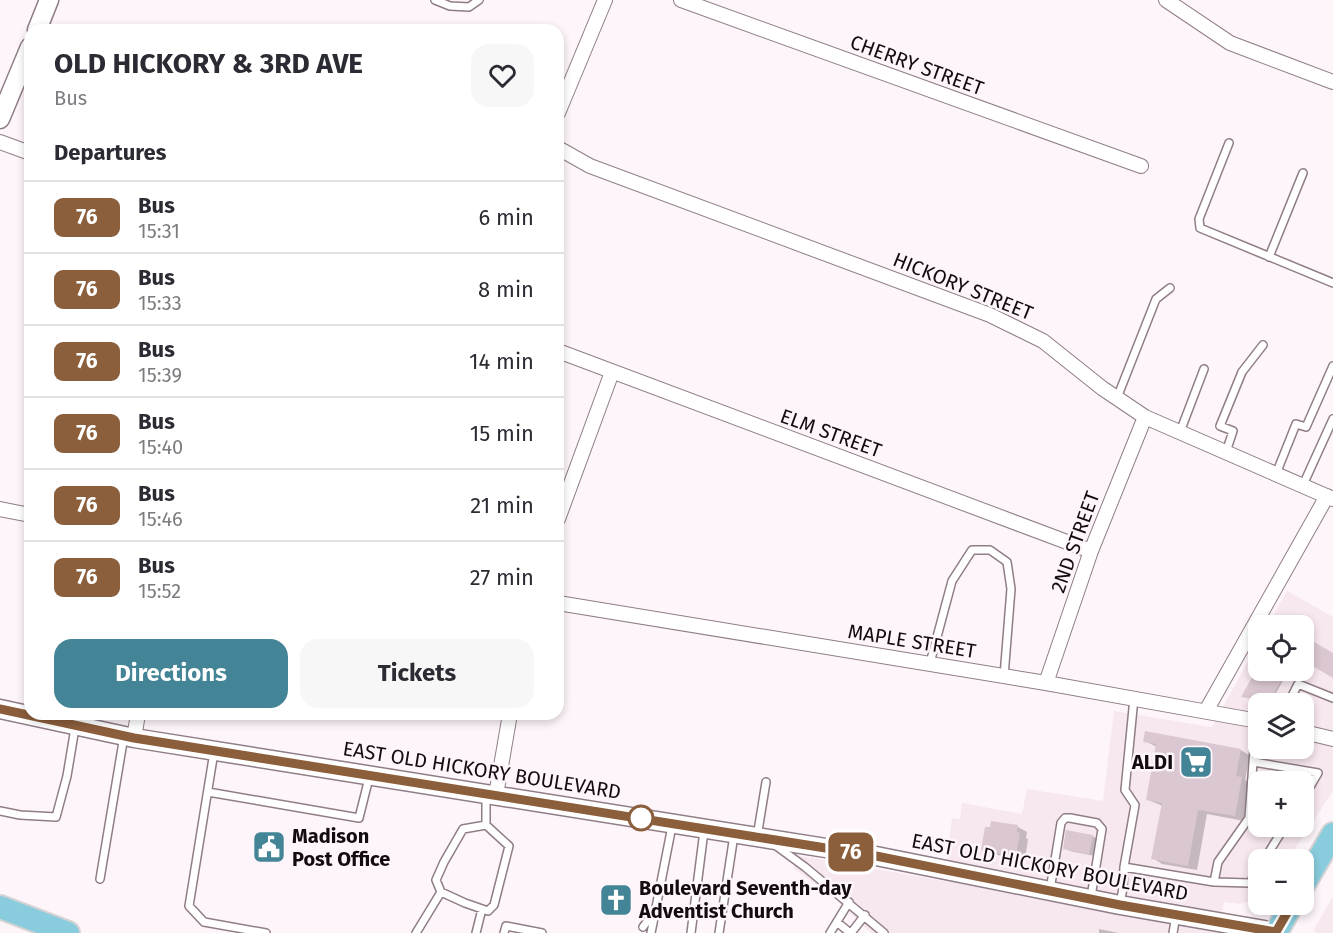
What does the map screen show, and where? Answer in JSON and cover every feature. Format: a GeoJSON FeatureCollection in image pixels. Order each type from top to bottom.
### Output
{"type":"FeatureCollection","features":[{"type":"Feature","properties":{"kind":"main road"},"geometry":{"type":"LineString","coordinates":[[1314,869],[1331,843]]}},
{"type":"Feature","properties":{"kind":"main road"},"geometry":{"type":"LineString","coordinates":[[0,907],[68,933]]}},
{"type":"Feature","properties":{"kind":"main road"},"geometry":{"type":"LineString","coordinates":[[1276,933],[1286,915]]}},
{"type":"Feature","properties":{"kind":"street"},"geometry":{"type":"LineString","coordinates":[[39,24],[49,0]]}},
{"type":"Feature","properties":{"kind":"street"},"geometry":{"type":"LineString","coordinates":[[564,99],[605,0]]}},
{"type":"Feature","properties":{"kind":"street","name":"CHERRY STREET"},"geometry":{"type":"LineString","coordinates":[[681,0],[1141,166]]}},
{"type":"Feature","properties":{"kind":"street"},"geometry":{"type":"LineString","coordinates":[[1166,0],[1230,43],[1333,82]]}},
{"type":"Feature","properties":{"kind":"street"},"geometry":{"type":"LineString","coordinates":[[0,119],[24,61]]}},
{"type":"Feature","properties":{"kind":"street"},"geometry":{"type":"LineString","coordinates":[[0,142],[24,151]]}},
{"type":"Feature","properties":{"kind":"street","name":"HICKORY STREET"},"geometry":{"type":"LineString","coordinates":[[564,151],[590,166],[990,315],[1042,341],[1145,417],[1330,498]]}},
{"type":"Feature","properties":{"kind":"street","name":"ELM STREET"},"geometry":{"type":"LineString","coordinates":[[564,353],[1091,550]]}},
{"type":"Feature","properties":{"kind":"street"},"geometry":{"type":"LineString","coordinates":[[564,503],[612,372]]}},
{"type":"Feature","properties":{"kind":"street","name":"2ND STREET"},"geometry":{"type":"LineString","coordinates":[[1046,683],[1091,550],[1145,417]]}},
{"type":"Feature","properties":{"kind":"street"},"geometry":{"type":"LineString","coordinates":[[1206,711],[1330,498]]}},
{"type":"Feature","properties":{"kind":"street"},"geometry":{"type":"LineString","coordinates":[[0,509],[24,513]]}},
{"type":"Feature","properties":{"kind":"street","name":"MAPLE STREET"},"geometry":{"type":"LineString","coordinates":[[564,604],[930,663],[1248,719]]}},
{"type":"Feature","properties":{"kind":"street","name":"EAST OLD HICKORY BOULEVARD"},"geometry":{"type":"LineString","coordinates":[[0,709],[24,713]]}},
{"type":"Feature","properties":{"kind":"street","name":"EAST OLD HICKORY BOULEVARD"},"geometry":{"type":"LineString","coordinates":[[67,720],[129,737],[876,856],[1120,905],[1174,924],[1276,933]]}},
{"type":"Feature","properties":{"kind":"street"},"geometry":{"type":"LineString","coordinates":[[129,737],[136,720]]}},
{"type":"Feature","properties":{"kind":"street"},"geometry":{"type":"LineString","coordinates":[[491,794],[509,720]]}},
{"type":"Feature","properties":{"kind":"street"},"geometry":{"type":"LineString","coordinates":[[1314,734],[1333,739]]}},
{"type":"Feature","properties":{"kind":"lane"},"geometry":{"type":"LineString","coordinates":[[435,0],[450,6],[469,7],[479,0]]}},
{"type":"Feature","properties":{"kind":"lane"},"geometry":{"type":"LineString","coordinates":[[1229,142],[1199,219],[1200,228],[1333,283]]}},
{"type":"Feature","properties":{"kind":"lane"},"geometry":{"type":"LineString","coordinates":[[1269,257],[1303,173]]}},
{"type":"Feature","properties":{"kind":"lane"},"geometry":{"type":"LineString","coordinates":[[1117,398],[1156,299],[1170,288]]}},
{"type":"Feature","properties":{"kind":"lane"},"geometry":{"type":"LineString","coordinates":[[1226,452],[1233,431],[1220,426],[1242,372],[1263,345]]}},
{"type":"Feature","properties":{"kind":"lane"},"geometry":{"type":"LineString","coordinates":[[1276,474],[1296,424],[1306,427],[1333,366]]}},
{"type":"Feature","properties":{"kind":"lane"},"geometry":{"type":"LineString","coordinates":[[1180,432],[1204,369]]}},
{"type":"Feature","properties":{"kind":"lane"},"geometry":{"type":"LineString","coordinates":[[1303,485],[1333,419]]}},
{"type":"Feature","properties":{"kind":"lane"},"geometry":{"type":"LineString","coordinates":[[930,663],[952,580],[972,550],[990,550],[1007,562],[1011,589],[1004,676]]}},
{"type":"Feature","properties":{"kind":"lane"},"geometry":{"type":"LineString","coordinates":[[1294,693],[1298,684],[1333,698]]}},
{"type":"Feature","properties":{"kind":"lane"},"geometry":{"type":"LineString","coordinates":[[1120,905],[1135,805],[1125,790],[1134,698]]}},
{"type":"Feature","properties":{"kind":"lane"},"geometry":{"type":"LineString","coordinates":[[0,811],[56,817],[67,776],[67,720]]}},
{"type":"Feature","properties":{"kind":"lane"},"geometry":{"type":"LineString","coordinates":[[100,879],[129,737]]}},
{"type":"Feature","properties":{"kind":"lane"},"geometry":{"type":"LineString","coordinates":[[214,751],[189,906],[204,922],[266,933]]}},
{"type":"Feature","properties":{"kind":"lane"},"geometry":{"type":"LineString","coordinates":[[1214,882],[1218,862],[1249,818],[1254,759]]}},
{"type":"Feature","properties":{"kind":"lane"},"geometry":{"type":"LineString","coordinates":[[1254,762],[1306,771]]}},
{"type":"Feature","properties":{"kind":"lane"},"geometry":{"type":"LineString","coordinates":[[208,792],[359,818],[370,775]]}},
{"type":"Feature","properties":{"kind":"lane"},"geometry":{"type":"LineString","coordinates":[[766,782],[761,838],[805,867],[884,933]]}},
{"type":"Feature","properties":{"kind":"lane"},"geometry":{"type":"LineString","coordinates":[[486,825],[491,794]]}},
{"type":"Feature","properties":{"kind":"lane"},"geometry":{"type":"LineString","coordinates":[[1050,891],[1061,823],[1065,818],[1070,818],[1097,824],[1102,830],[1090,899]]}},
{"type":"Feature","properties":{"kind":"lane"},"geometry":{"type":"LineString","coordinates":[[651,933],[673,824]]}},
{"type":"Feature","properties":{"kind":"lane"},"geometry":{"type":"LineString","coordinates":[[486,825],[509,846],[494,905],[488,911],[441,892],[436,880],[463,829],[486,825]]}},
{"type":"Feature","properties":{"kind":"lane"},"geometry":{"type":"LineString","coordinates":[[691,933],[705,829]]}},
{"type":"Feature","properties":{"kind":"lane"},"geometry":{"type":"LineString","coordinates":[[719,933],[735,833]]}},
{"type":"Feature","properties":{"kind":"lane"},"geometry":{"type":"LineString","coordinates":[[1124,867],[1214,882],[1248,883]]}},
{"type":"Feature","properties":{"kind":"lane"},"geometry":{"type":"LineString","coordinates":[[416,933],[441,892]]}},
{"type":"Feature","properties":{"kind":"lane"},"geometry":{"type":"LineString","coordinates":[[831,933],[849,902]]}},
{"type":"Feature","properties":{"kind":"lane"},"geometry":{"type":"LineString","coordinates":[[476,933],[482,909]]}},
{"type":"Feature","properties":{"kind":"lane"},"geometry":{"type":"LineString","coordinates":[[643,927],[656,911]]}},
{"type":"Feature","properties":{"kind":"lane"},"geometry":{"type":"LineString","coordinates":[[837,922],[851,933],[864,915]]}},
{"type":"Feature","properties":{"kind":"lane"},"geometry":{"type":"LineString","coordinates":[[504,933],[506,926],[542,933]]}},
{"type":"Feature","properties":{"kind":"lane"},"geometry":{"type":"LineString","coordinates":[[1276,933],[1283,933]]}},
{"type":"Feature","properties":{"kind":"shaded area"},"geometry":{"type":"Polygon","coordinates":[[[1287,591],[1333,617],[1333,791],[1314,820],[1314,771],[1248,771],[1248,837],[1303,837],[1295,849],[1248,849],[1248,901],[1240,904],[1224,902],[1219,933],[871,933],[832,896],[794,869],[795,855],[944,881],[952,818],[960,819],[962,803],[1022,814],[1027,789],[1103,801],[1114,711],[1212,727],[1248,661],[1248,681],[1314,681],[1314,615],[1274,615],[1287,591]]]}},
{"type":"Feature","properties":{"kind":"shaded area"},"geometry":{"type":"Polygon","coordinates":[[[1333,896],[1333,933],[1313,931],[1333,896]]]}},
{"type":"Feature","properties":{"kind":"building"},"geometry":{"type":"Polygon","coordinates":[[[1314,642],[1333,653],[1333,678],[1314,667],[1314,642]]]}},
{"type":"Feature","properties":{"kind":"building"},"geometry":{"type":"Polygon","coordinates":[[[1250,681],[1281,681],[1274,693],[1248,693],[1248,698],[1241,697],[1250,681]]]}},
{"type":"Feature","properties":{"kind":"building","name":"ALDI"},"geometry":{"type":"Polygon","coordinates":[[[1145,731],[1241,749],[1236,776],[1242,777],[1235,816],[1198,810],[1188,866],[1151,859],[1162,803],[1146,800],[1156,744],[1143,742],[1145,731]]]}},
{"type":"Feature","properties":{"kind":"building"},"geometry":{"type":"Polygon","coordinates":[[[991,821],[1018,825],[1017,832],[1020,833],[1016,856],[981,850],[985,827],[990,827],[991,821]]]}},
{"type":"Feature","properties":{"kind":"building"},"geometry":{"type":"Polygon","coordinates":[[[1066,830],[1093,835],[1089,854],[1063,849],[1066,830]]]}},
{"type":"Feature","properties":{"kind":"bus line","name":"76"},"geometry":{"type":"LineString","coordinates":[[0,709],[24,714]]}},
{"type":"Feature","properties":{"kind":"bus line","name":"76"},"geometry":{"type":"LineString","coordinates":[[51,720],[134,738],[876,856],[1120,905],[1276,932],[1286,915]]}},
{"type":"Feature","properties":{"kind":"place","name":"ALDI"},"geometry":{"type":"Point","coordinates":[1196,762]}},
{"type":"Feature","properties":{"kind":"place","name":"Madison Post Office"},"geometry":{"type":"Point","coordinates":[269,847]}},
{"type":"Feature","properties":{"kind":"place","name":"Boulevard Seventh-day Adventist Church"},"geometry":{"type":"Point","coordinates":[616,900]}}]}
